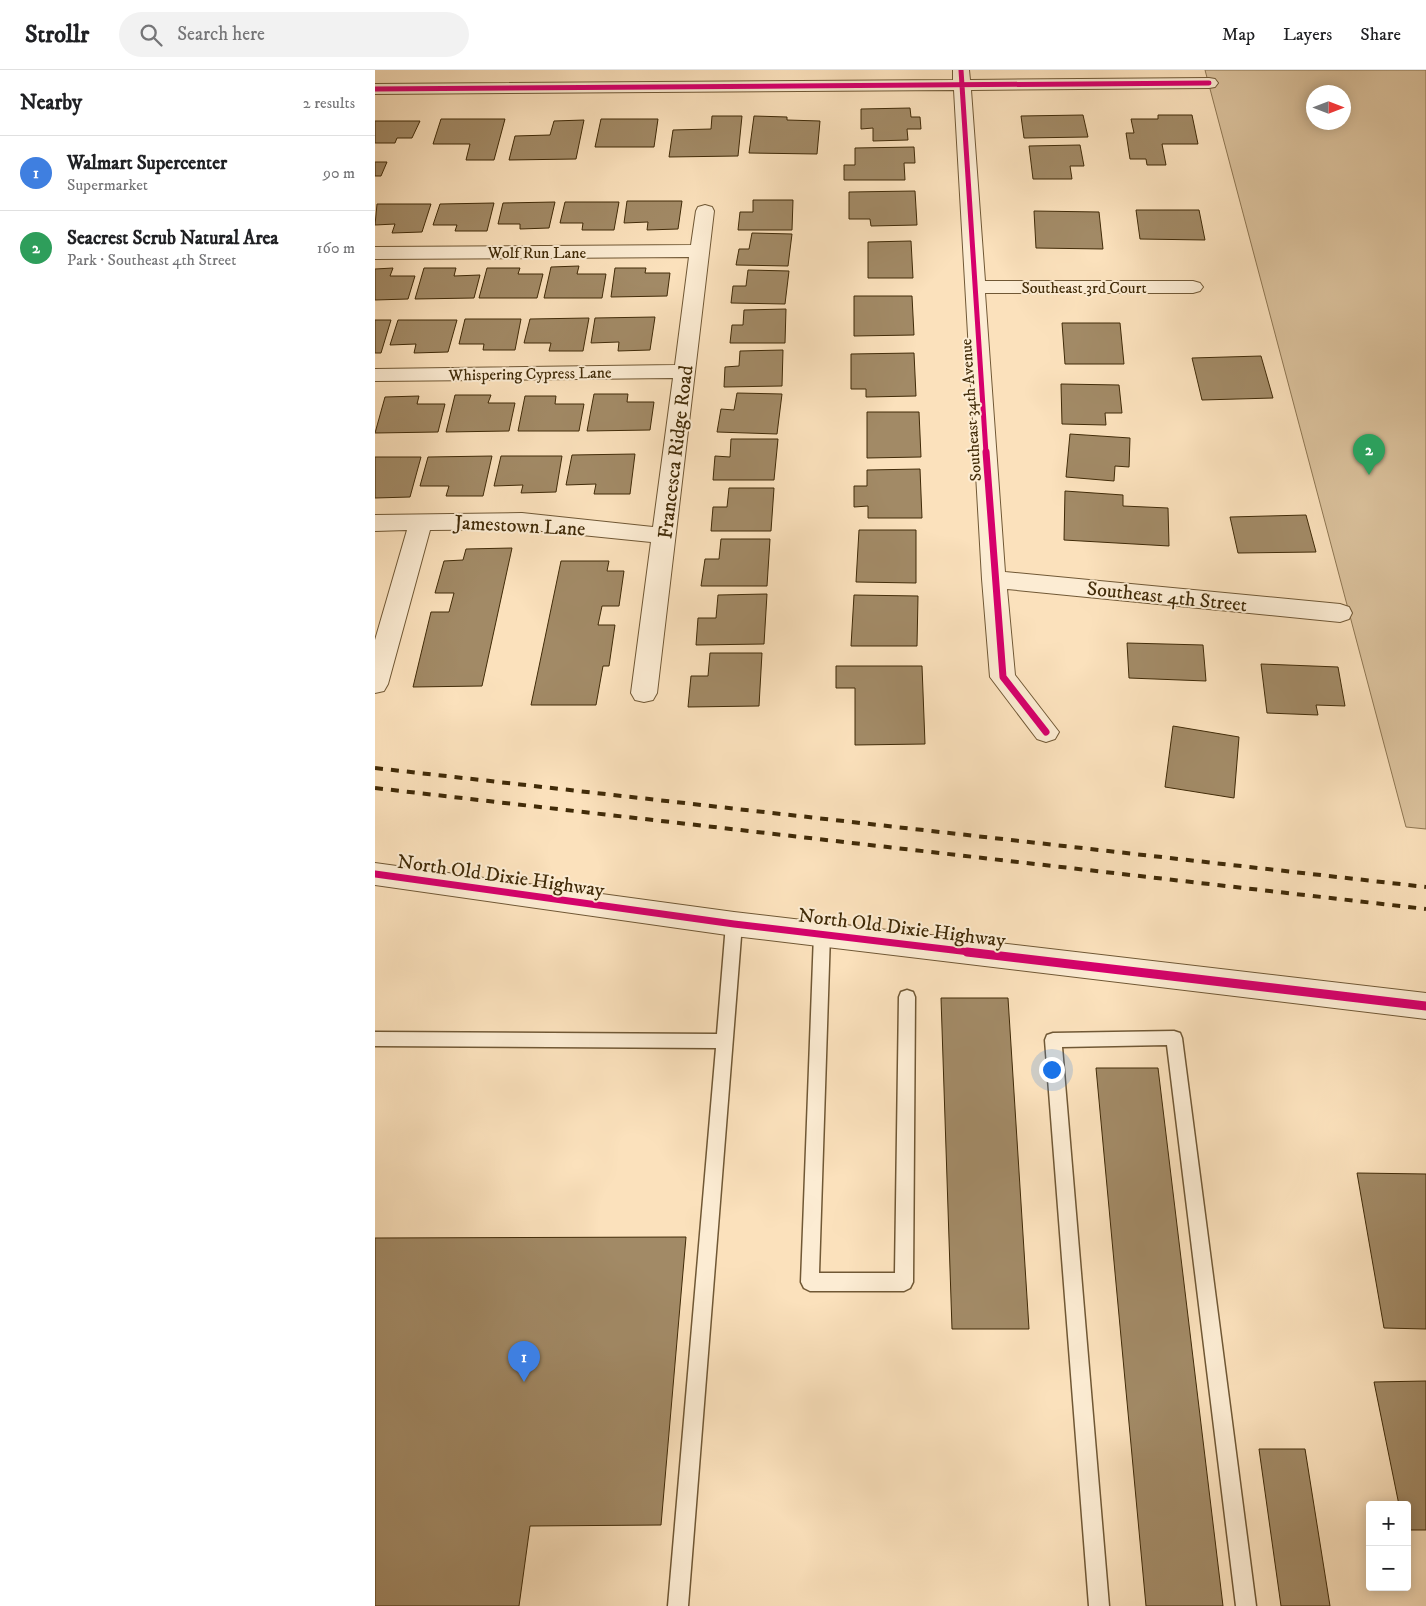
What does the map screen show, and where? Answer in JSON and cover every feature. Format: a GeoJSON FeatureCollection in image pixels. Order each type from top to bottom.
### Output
{"type":"FeatureCollection","features":[{"type":"Feature","properties":{"kind":"street"},"geometry":{"type":"LineString","coordinates":[[375,90],[962,78],[1209,83]]}},
{"type":"Feature","properties":{"kind":"street","name":"Southeast 34th Avenue"},"geometry":{"type":"LineString","coordinates":[[962,78],[994,579],[1003,677],[1047,732]]}},
{"type":"Feature","properties":{"kind":"street","name":"Francesca Ridge Road"},"geometry":{"type":"LineString","coordinates":[[644,693],[705,211]]}},
{"type":"Feature","properties":{"kind":"street","name":"Wolf Run Lane"},"geometry":{"type":"LineString","coordinates":[[375,253],[700,251]]}},
{"type":"Feature","properties":{"kind":"street","name":"Southeast 3rd Court"},"geometry":{"type":"LineString","coordinates":[[976,287],[1193,287]]}},
{"type":"Feature","properties":{"kind":"street","name":"Whispering Cypress Lane"},"geometry":{"type":"LineString","coordinates":[[375,375],[685,370]]}},
{"type":"Feature","properties":{"kind":"street","name":"Jamestown Lane"},"geometry":{"type":"LineString","coordinates":[[375,523],[521,521],[664,536]]}},
{"type":"Feature","properties":{"kind":"street"},"geometry":{"type":"LineString","coordinates":[[375,684],[421,522]]}},
{"type":"Feature","properties":{"kind":"street","name":"Southeast 4th Street"},"geometry":{"type":"LineString","coordinates":[[994,579],[1340,613]]}},
{"type":"Feature","properties":{"kind":"street","name":"North Old Dixie Highway"},"geometry":{"type":"LineString","coordinates":[[375,874],[733,924],[1426,1006]]}},
{"type":"Feature","properties":{"kind":"lane"},"geometry":{"type":"LineString","coordinates":[[678,1606],[733,924]]}},
{"type":"Feature","properties":{"kind":"lane"},"geometry":{"type":"LineString","coordinates":[[822,934],[809,1282],[904,1282],[907,997]]}},
{"type":"Feature","properties":{"kind":"lane"},"geometry":{"type":"LineString","coordinates":[[1099,1606],[1053,1040],[1174,1038],[1246,1606]]}},
{"type":"Feature","properties":{"kind":"lane"},"geometry":{"type":"LineString","coordinates":[[375,1039],[724,1040]]}},
{"type":"Feature","properties":{"kind":"shaded area"},"geometry":{"type":"Polygon","coordinates":[[[1205,70],[1426,70],[1426,829],[1406,827],[1205,70]]]}},
{"type":"Feature","properties":{"kind":"building"},"geometry":{"type":"Polygon","coordinates":[[[910,108],[911,117],[920,117],[921,129],[907,129],[908,140],[873,141],[873,128],[861,129],[861,109],[910,108]]]}},
{"type":"Feature","properties":{"kind":"building"},"geometry":{"type":"Polygon","coordinates":[[[1083,115],[1088,137],[1024,138],[1021,116],[1083,115]]]}},
{"type":"Feature","properties":{"kind":"building"},"geometry":{"type":"Polygon","coordinates":[[[1158,115],[1192,115],[1198,144],[1162,144],[1166,165],[1147,165],[1146,159],[1130,159],[1126,133],[1134,133],[1131,119],[1158,119],[1158,115]]]}},
{"type":"Feature","properties":{"kind":"building"},"geometry":{"type":"Polygon","coordinates":[[[712,116],[742,116],[738,156],[669,157],[673,130],[711,129],[712,116]]]}},
{"type":"Feature","properties":{"kind":"building"},"geometry":{"type":"Polygon","coordinates":[[[754,116],[820,121],[817,154],[749,153],[754,116]]]}},
{"type":"Feature","properties":{"kind":"building"},"geometry":{"type":"Polygon","coordinates":[[[441,119],[505,119],[494,160],[466,160],[470,144],[433,144],[441,119]]]}},
{"type":"Feature","properties":{"kind":"building"},"geometry":{"type":"Polygon","coordinates":[[[601,119],[658,119],[654,147],[595,147],[601,119]]]}},
{"type":"Feature","properties":{"kind":"building"},"geometry":{"type":"Polygon","coordinates":[[[584,120],[576,159],[509,160],[515,136],[550,135],[554,121],[584,120]]]}},
{"type":"Feature","properties":{"kind":"building"},"geometry":{"type":"Polygon","coordinates":[[[375,121],[420,121],[412,138],[397,138],[395,143],[375,143],[375,121]]]}},
{"type":"Feature","properties":{"kind":"building"},"geometry":{"type":"Polygon","coordinates":[[[1080,145],[1084,166],[1070,166],[1072,179],[1033,179],[1029,146],[1080,145]]]}},
{"type":"Feature","properties":{"kind":"building"},"geometry":{"type":"Polygon","coordinates":[[[914,147],[915,163],[904,163],[905,180],[844,180],[844,165],[855,165],[855,148],[914,147]]]}},
{"type":"Feature","properties":{"kind":"building"},"geometry":{"type":"Polygon","coordinates":[[[375,162],[387,162],[381,176],[375,176],[375,162]]]}},
{"type":"Feature","properties":{"kind":"building"},"geometry":{"type":"Polygon","coordinates":[[[915,191],[917,225],[871,226],[870,219],[849,219],[849,192],[915,191]]]}},
{"type":"Feature","properties":{"kind":"building"},"geometry":{"type":"Polygon","coordinates":[[[753,200],[793,200],[792,230],[738,230],[740,212],[753,212],[753,200]]]}},
{"type":"Feature","properties":{"kind":"building"},"geometry":{"type":"Polygon","coordinates":[[[627,201],[682,201],[678,229],[647,230],[648,222],[624,223],[627,201]]]}},
{"type":"Feature","properties":{"kind":"building"},"geometry":{"type":"Polygon","coordinates":[[[555,202],[549,228],[520,229],[520,224],[498,224],[503,203],[555,202]]]}},
{"type":"Feature","properties":{"kind":"building"},"geometry":{"type":"Polygon","coordinates":[[[565,202],[619,202],[614,230],[582,230],[583,223],[560,223],[565,202]]]}},
{"type":"Feature","properties":{"kind":"building"},"geometry":{"type":"Polygon","coordinates":[[[494,203],[487,231],[455,231],[457,225],[433,225],[440,204],[494,203]]]}},
{"type":"Feature","properties":{"kind":"building"},"geometry":{"type":"Polygon","coordinates":[[[377,204],[431,204],[422,232],[392,233],[395,224],[375,225],[377,204]]]}},
{"type":"Feature","properties":{"kind":"building"},"geometry":{"type":"Polygon","coordinates":[[[1136,210],[1199,210],[1205,240],[1140,239],[1136,210]]]}},
{"type":"Feature","properties":{"kind":"building"},"geometry":{"type":"Polygon","coordinates":[[[1034,211],[1099,212],[1103,249],[1036,248],[1034,211]]]}},
{"type":"Feature","properties":{"kind":"building"},"geometry":{"type":"Polygon","coordinates":[[[752,233],[792,234],[788,266],[736,265],[739,249],[749,249],[752,233]]]}},
{"type":"Feature","properties":{"kind":"building"},"geometry":{"type":"Polygon","coordinates":[[[911,241],[913,278],[868,278],[868,242],[911,241]]]}},
{"type":"Feature","properties":{"kind":"building"},"geometry":{"type":"Polygon","coordinates":[[[579,266],[577,274],[606,274],[602,298],[544,298],[551,267],[579,266]]]}},
{"type":"Feature","properties":{"kind":"building"},"geometry":{"type":"Polygon","coordinates":[[[393,268],[390,276],[415,276],[408,299],[375,300],[375,269],[393,268]]]}},
{"type":"Feature","properties":{"kind":"building"},"geometry":{"type":"Polygon","coordinates":[[[424,268],[456,268],[454,276],[480,275],[474,298],[415,299],[424,268]]]}},
{"type":"Feature","properties":{"kind":"building"},"geometry":{"type":"Polygon","coordinates":[[[487,268],[520,268],[518,274],[543,274],[537,298],[479,298],[487,268]]]}},
{"type":"Feature","properties":{"kind":"building"},"geometry":{"type":"Polygon","coordinates":[[[615,268],[646,268],[645,273],[670,273],[667,296],[611,297],[615,268]]]}},
{"type":"Feature","properties":{"kind":"building"},"geometry":{"type":"Polygon","coordinates":[[[748,270],[789,271],[785,304],[731,303],[733,286],[746,286],[748,270]]]}},
{"type":"Feature","properties":{"kind":"building"},"geometry":{"type":"Polygon","coordinates":[[[854,296],[912,296],[914,335],[854,336],[854,296]]]}},
{"type":"Feature","properties":{"kind":"building"},"geometry":{"type":"Polygon","coordinates":[[[786,309],[785,343],[730,343],[732,325],[743,325],[744,310],[786,309]]]}},
{"type":"Feature","properties":{"kind":"building"},"geometry":{"type":"Polygon","coordinates":[[[655,317],[650,350],[618,351],[619,342],[591,343],[595,318],[655,317]]]}},
{"type":"Feature","properties":{"kind":"building"},"geometry":{"type":"Polygon","coordinates":[[[589,318],[583,351],[549,351],[551,343],[524,343],[530,319],[589,318]]]}},
{"type":"Feature","properties":{"kind":"building"},"geometry":{"type":"Polygon","coordinates":[[[465,319],[521,319],[515,350],[483,350],[484,344],[459,344],[465,319]]]}},
{"type":"Feature","properties":{"kind":"building"},"geometry":{"type":"Polygon","coordinates":[[[375,320],[391,320],[381,353],[375,353],[375,320]]]}},
{"type":"Feature","properties":{"kind":"building"},"geometry":{"type":"Polygon","coordinates":[[[398,320],[457,320],[448,352],[414,353],[416,344],[390,345],[398,320]]]}},
{"type":"Feature","properties":{"kind":"building"},"geometry":{"type":"Polygon","coordinates":[[[1062,323],[1120,323],[1124,364],[1065,364],[1062,323]]]}},
{"type":"Feature","properties":{"kind":"building"},"geometry":{"type":"Polygon","coordinates":[[[783,350],[782,386],[724,387],[725,367],[739,366],[740,351],[783,350]]]}},
{"type":"Feature","properties":{"kind":"building"},"geometry":{"type":"Polygon","coordinates":[[[914,353],[916,396],[866,397],[866,389],[851,389],[851,354],[914,353]]]}},
{"type":"Feature","properties":{"kind":"building"},"geometry":{"type":"Polygon","coordinates":[[[1261,356],[1273,398],[1202,400],[1192,358],[1261,356]]]}},
{"type":"Feature","properties":{"kind":"building"},"geometry":{"type":"Polygon","coordinates":[[[1061,384],[1119,385],[1122,413],[1105,413],[1106,425],[1062,424],[1061,384]]]}},
{"type":"Feature","properties":{"kind":"building"},"geometry":{"type":"Polygon","coordinates":[[[737,393],[782,394],[777,434],[717,432],[721,409],[734,410],[737,393]]]}},
{"type":"Feature","properties":{"kind":"building"},"geometry":{"type":"Polygon","coordinates":[[[594,394],[628,394],[627,402],[654,402],[650,430],[587,431],[594,394]]]}},
{"type":"Feature","properties":{"kind":"building"},"geometry":{"type":"Polygon","coordinates":[[[455,395],[491,395],[488,403],[515,403],[509,431],[446,432],[455,395]]]}},
{"type":"Feature","properties":{"kind":"building"},"geometry":{"type":"Polygon","coordinates":[[[419,396],[417,404],[445,404],[438,432],[375,433],[385,397],[419,396]]]}},
{"type":"Feature","properties":{"kind":"building"},"geometry":{"type":"Polygon","coordinates":[[[525,396],[556,396],[555,404],[584,404],[579,431],[518,431],[525,396]]]}},
{"type":"Feature","properties":{"kind":"building"},"geometry":{"type":"Polygon","coordinates":[[[867,412],[919,412],[921,457],[867,458],[867,412]]]}},
{"type":"Feature","properties":{"kind":"building"},"geometry":{"type":"Polygon","coordinates":[[[1070,434],[1130,438],[1129,467],[1115,466],[1114,481],[1066,477],[1070,434]]]}},
{"type":"Feature","properties":{"kind":"building"},"geometry":{"type":"Polygon","coordinates":[[[731,439],[778,439],[774,480],[713,480],[715,456],[730,457],[731,439]]]}},
{"type":"Feature","properties":{"kind":"building"},"geometry":{"type":"Polygon","coordinates":[[[635,454],[630,494],[594,494],[596,484],[566,485],[572,455],[635,454]]]}},
{"type":"Feature","properties":{"kind":"building"},"geometry":{"type":"Polygon","coordinates":[[[492,456],[483,496],[446,496],[449,486],[420,486],[428,457],[492,456]]]}},
{"type":"Feature","properties":{"kind":"building"},"geometry":{"type":"Polygon","coordinates":[[[501,456],[562,456],[556,492],[521,493],[523,485],[494,486],[501,456]]]}},
{"type":"Feature","properties":{"kind":"building"},"geometry":{"type":"Polygon","coordinates":[[[375,457],[421,457],[410,497],[375,498],[375,457]]]}},
{"type":"Feature","properties":{"kind":"building"},"geometry":{"type":"Polygon","coordinates":[[[920,469],[922,518],[868,518],[868,506],[854,507],[854,486],[867,486],[867,470],[920,469]]]}},
{"type":"Feature","properties":{"kind":"building"},"geometry":{"type":"Polygon","coordinates":[[[729,488],[774,488],[771,531],[711,531],[713,507],[727,507],[729,488]]]}},
{"type":"Feature","properties":{"kind":"building"},"geometry":{"type":"Polygon","coordinates":[[[1065,491],[1123,495],[1123,506],[1168,508],[1169,546],[1064,540],[1065,491]]]}},
{"type":"Feature","properties":{"kind":"building"},"geometry":{"type":"Polygon","coordinates":[[[1306,515],[1316,552],[1238,553],[1230,517],[1306,515]]]}},
{"type":"Feature","properties":{"kind":"building"},"geometry":{"type":"Polygon","coordinates":[[[859,530],[916,530],[916,583],[856,582],[859,530]]]}},
{"type":"Feature","properties":{"kind":"building"},"geometry":{"type":"Polygon","coordinates":[[[721,539],[770,539],[767,586],[701,586],[705,559],[719,559],[721,539]]]}},
{"type":"Feature","properties":{"kind":"building"},"geometry":{"type":"Polygon","coordinates":[[[512,548],[482,686],[413,687],[431,612],[449,612],[454,593],[435,593],[444,561],[463,560],[466,549],[512,548]]]}},
{"type":"Feature","properties":{"kind":"building"},"geometry":{"type":"Polygon","coordinates":[[[561,561],[609,561],[607,571],[624,571],[619,606],[602,606],[598,625],[615,625],[609,666],[603,666],[596,705],[531,705],[561,561]]]}},
{"type":"Feature","properties":{"kind":"building"},"geometry":{"type":"Polygon","coordinates":[[[767,594],[764,644],[696,645],[698,618],[716,618],[718,595],[767,594]]]}},
{"type":"Feature","properties":{"kind":"building"},"geometry":{"type":"Polygon","coordinates":[[[854,595],[918,596],[917,646],[851,646],[854,595]]]}},
{"type":"Feature","properties":{"kind":"building"},"geometry":{"type":"Polygon","coordinates":[[[1127,643],[1203,645],[1206,681],[1129,678],[1127,643]]]}},
{"type":"Feature","properties":{"kind":"building"},"geometry":{"type":"Polygon","coordinates":[[[710,653],[762,653],[759,706],[688,707],[691,676],[708,676],[710,653]]]}},
{"type":"Feature","properties":{"kind":"building"},"geometry":{"type":"Polygon","coordinates":[[[1261,664],[1338,667],[1345,706],[1316,705],[1318,715],[1267,713],[1261,664]]]}},
{"type":"Feature","properties":{"kind":"building"},"geometry":{"type":"Polygon","coordinates":[[[836,666],[922,666],[925,744],[855,745],[855,688],[836,688],[836,666]]]}},
{"type":"Feature","properties":{"kind":"building"},"geometry":{"type":"Polygon","coordinates":[[[1173,726],[1239,737],[1234,798],[1165,787],[1173,726]]]}},
{"type":"Feature","properties":{"kind":"building"},"geometry":{"type":"Polygon","coordinates":[[[941,998],[1008,998],[1029,1329],[952,1329],[941,998]]]}},
{"type":"Feature","properties":{"kind":"building"},"geometry":{"type":"Polygon","coordinates":[[[1096,1068],[1158,1068],[1223,1606],[1146,1606],[1096,1068]]]}},
{"type":"Feature","properties":{"kind":"building"},"geometry":{"type":"Polygon","coordinates":[[[1357,1173],[1426,1174],[1426,1329],[1384,1328],[1357,1173]]]}},
{"type":"Feature","properties":{"kind":"building"},"geometry":{"type":"Polygon","coordinates":[[[686,1237],[661,1525],[530,1526],[519,1606],[375,1606],[375,1238],[686,1237]]]}},
{"type":"Feature","properties":{"kind":"building"},"geometry":{"type":"Polygon","coordinates":[[[1426,1381],[1426,1530],[1411,1530],[1411,1501],[1398,1501],[1374,1382],[1426,1381]]]}},
{"type":"Feature","properties":{"kind":"building"},"geometry":{"type":"Polygon","coordinates":[[[1259,1449],[1305,1449],[1330,1606],[1281,1606],[1259,1449]]]}},
{"type":"Feature","properties":{"kind":"railway"},"geometry":{"type":"LineString","coordinates":[[375,768],[1426,887]]}},
{"type":"Feature","properties":{"kind":"railway"},"geometry":{"type":"LineString","coordinates":[[375,788],[1426,909]]}},
{"type":"Feature","properties":{"kind":"cycle path"},"geometry":{"type":"LineString","coordinates":[[961,70],[994,579],[1003,677],[1046,732]]}},
{"type":"Feature","properties":{"kind":"cycle path"},"geometry":{"type":"LineString","coordinates":[[375,89],[1209,83]]}},
{"type":"Feature","properties":{"kind":"cycle path"},"geometry":{"type":"LineString","coordinates":[[375,874],[734,924],[1426,1006]]}},
{"type":"Feature","properties":{"kind":"place","name":"Seacrest Scrub Natural Area"},"geometry":{"type":"Point","coordinates":[1369,475]}},
{"type":"Feature","properties":{"kind":"place","name":"Walmart Supercenter"},"geometry":{"type":"Point","coordinates":[524,1382]}}]}
